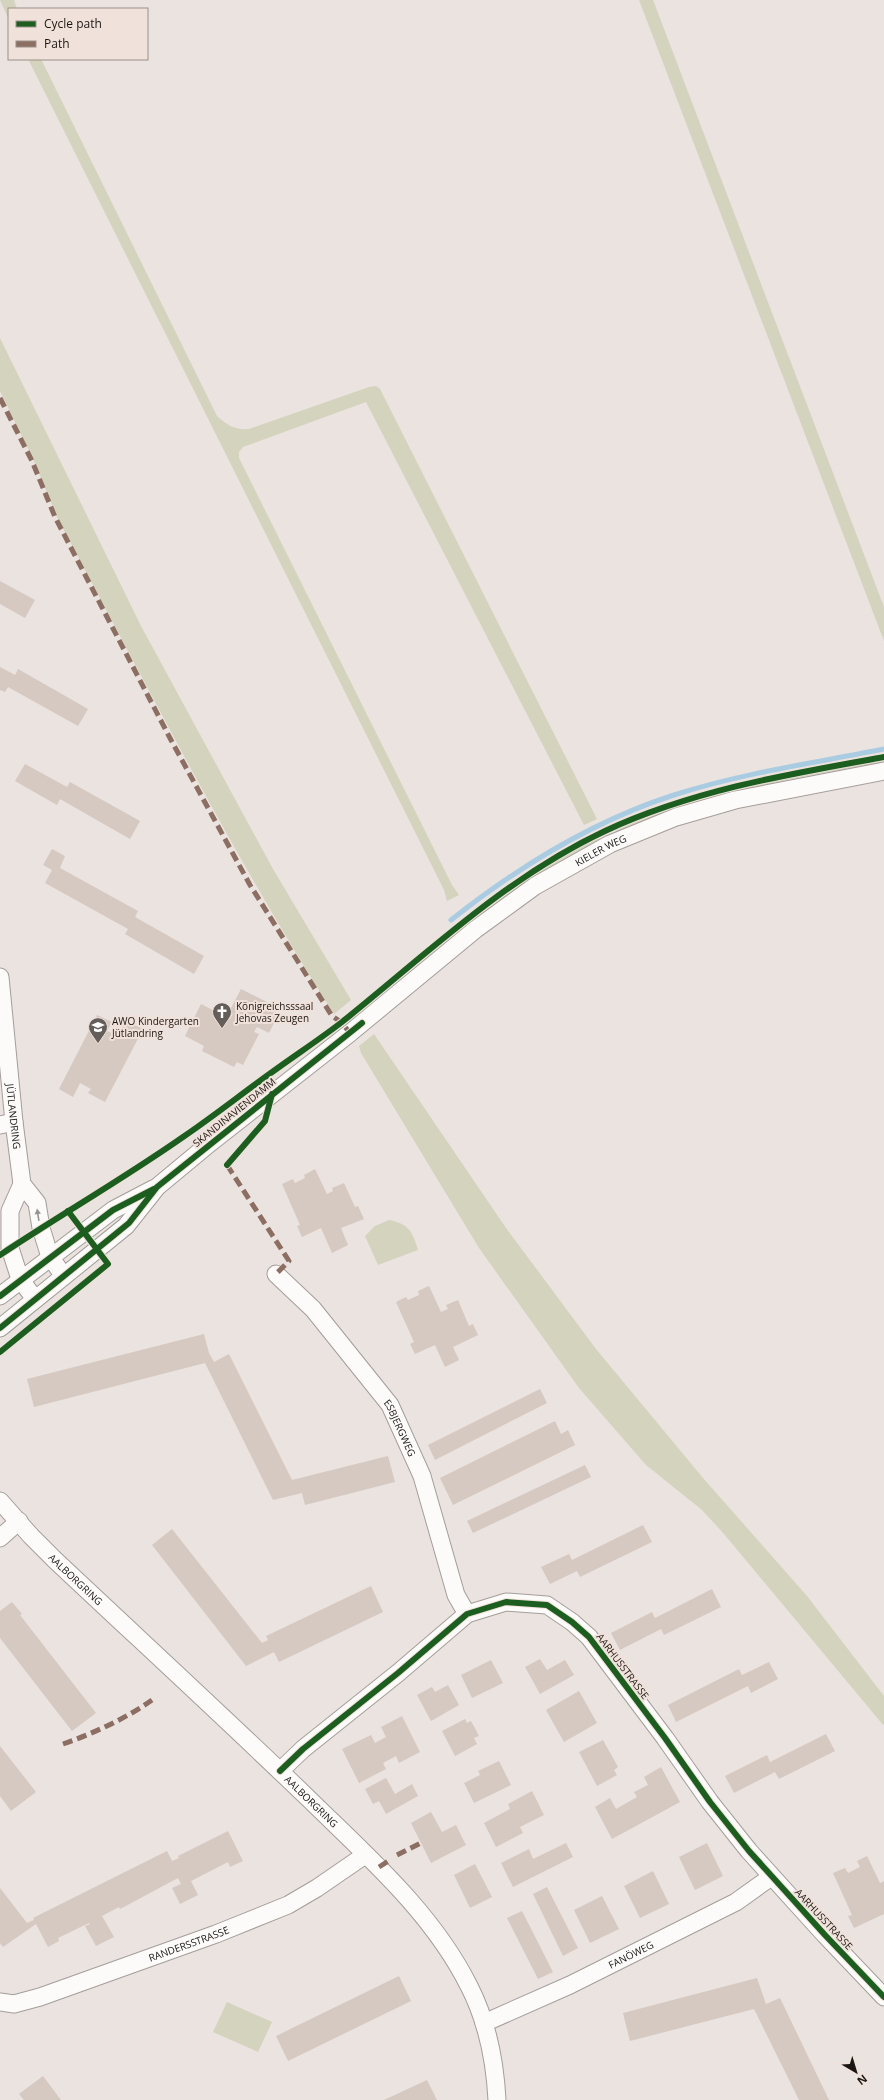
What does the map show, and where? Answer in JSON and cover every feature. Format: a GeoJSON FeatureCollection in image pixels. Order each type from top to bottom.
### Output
{"type":"FeatureCollection","features":[{"type":"Feature","properties":{"kind":"street","name":"KIELER WEG"},"geometry":{"type":"LineString","coordinates":[[362,1023],[508,906],[565,868],[610,844],[676,817],[735,800],[884,771]]}},
{"type":"Feature","properties":{"kind":"street","name":"JÜTLANDRING"},"geometry":{"type":"LineString","coordinates":[[0,977],[7,1124],[22,1184],[36,1203],[41,1228],[50,1257],[64,1276]]}},
{"type":"Feature","properties":{"kind":"street","name":"SKANDINAVIENDAMM"},"geometry":{"type":"LineString","coordinates":[[0,1296],[20,1279],[117,1207],[157,1187],[362,1023]]}},
{"type":"Feature","properties":{"kind":"street"},"geometry":{"type":"LineString","coordinates":[[22,1184],[10,1211],[10,1248],[20,1279],[35,1299]]}},
{"type":"Feature","properties":{"kind":"street","name":"SKANDINAVIENDAMM"},"geometry":{"type":"LineString","coordinates":[[0,1328],[129,1223],[157,1187]]}},
{"type":"Feature","properties":{"kind":"street","name":"ESBJERGWEG"},"geometry":{"type":"LineString","coordinates":[[276,1274],[313,1309],[390,1405],[422,1476],[456,1595],[467,1614]]}},
{"type":"Feature","properties":{"kind":"street","name":"AALBORGRING"},"geometry":{"type":"LineString","coordinates":[[0,1501],[50,1554],[398,1886],[439,1937],[469,1986],[484,2023],[494,2067],[497,2100]]}},
{"type":"Feature","properties":{"kind":"street"},"geometry":{"type":"LineString","coordinates":[[0,1538],[19,1521]]}},
{"type":"Feature","properties":{"kind":"street","name":"AARHUSSTRASSE"},"geometry":{"type":"LineString","coordinates":[[280,1772],[303,1749],[398,1673],[467,1614],[506,1602],[547,1606],[589,1637],[710,1802],[771,1877],[884,1997]]}},
{"type":"Feature","properties":{"kind":"street","name":"RANDERSSTRASSE"},"geometry":{"type":"LineString","coordinates":[[0,2002],[14,2004],[40,1997],[216,1934],[288,1905],[317,1888],[365,1855]]}},
{"type":"Feature","properties":{"kind":"street","name":"FANÖWEG"},"geometry":{"type":"LineString","coordinates":[[484,2023],[570,1985],[736,1902],[771,1877]]}},
{"type":"Feature","properties":{"kind":"green space"},"geometry":{"type":"Polygon","coordinates":[[[0,0],[14,0],[17,8],[8,8],[8,18],[0,0]]]}},
{"type":"Feature","properties":{"kind":"green space"},"geometry":{"type":"Polygon","coordinates":[[[639,0],[653,0],[884,607],[884,641],[639,0]]]}},
{"type":"Feature","properties":{"kind":"green space"},"geometry":{"type":"Polygon","coordinates":[[[29,60],[41,60],[217,416],[232,427],[249,429],[369,387],[376,386],[380,389],[597,819],[584,825],[366,402],[243,447],[239,452],[239,458],[452,885],[459,895],[447,901],[444,890],[29,60]]]}},
{"type":"Feature","properties":{"kind":"green space"},"geometry":{"type":"Polygon","coordinates":[[[0,338],[141,626],[273,869],[351,1000],[334,1014],[296,954],[225,830],[57,517],[34,461],[0,391],[0,338]]]}},
{"type":"Feature","properties":{"kind":"green space"},"geometry":{"type":"Polygon","coordinates":[[[884,760],[884,762],[781,781],[715,797],[649,818],[616,832],[615,830],[647,816],[704,796],[781,778],[884,760]]]}},
{"type":"Feature","properties":{"kind":"green space"},"geometry":{"type":"Polygon","coordinates":[[[599,838],[600,840],[536,875],[535,873],[557,859],[599,838]]]}},
{"type":"Feature","properties":{"kind":"green space"},"geometry":{"type":"Polygon","coordinates":[[[523,882],[524,883],[424,960],[423,959],[425,955],[486,906],[523,882]]]}},
{"type":"Feature","properties":{"kind":"green space"},"geometry":{"type":"Polygon","coordinates":[[[411,967],[413,969],[350,1021],[348,1020],[411,967]]]}},
{"type":"Feature","properties":{"kind":"green space"},"geometry":{"type":"Polygon","coordinates":[[[374,1034],[506,1228],[596,1349],[703,1478],[807,1596],[884,1696],[884,1726],[724,1534],[702,1510],[646,1465],[579,1388],[479,1248],[361,1053],[359,1046],[374,1034]]]}},
{"type":"Feature","properties":{"kind":"green space"},"geometry":{"type":"Polygon","coordinates":[[[389,1220],[401,1224],[409,1229],[418,1250],[378,1265],[365,1236],[375,1226],[389,1220]]]}},
{"type":"Feature","properties":{"kind":"green space"},"geometry":{"type":"Polygon","coordinates":[[[227,2002],[272,2022],[258,2052],[213,2032],[227,2002]]]}},
{"type":"Feature","properties":{"kind":"building"},"geometry":{"type":"Polygon","coordinates":[[[0,581],[35,600],[25,618],[0,604],[0,581]]]}},
{"type":"Feature","properties":{"kind":"building"},"geometry":{"type":"Polygon","coordinates":[[[0,667],[15,675],[18,669],[88,709],[78,726],[8,687],[5,692],[0,690],[0,667]]]}},
{"type":"Feature","properties":{"kind":"building"},"geometry":{"type":"Polygon","coordinates":[[[25,764],[67,787],[70,782],[140,821],[130,839],[60,799],[57,805],[15,781],[25,764]]]}},
{"type":"Feature","properties":{"kind":"building"},"geometry":{"type":"Polygon","coordinates":[[[52,849],[65,856],[60,868],[138,911],[135,917],[204,956],[194,974],[125,934],[128,929],[45,883],[52,870],[43,865],[52,849]]]}},
{"type":"Feature","properties":{"kind":"building","name":"Königreichsssaal Jehovas Zeugen"},"geometry":{"type":"Polygon","coordinates":[[[241,989],[281,1009],[269,1033],[257,1027],[254,1032],[259,1034],[243,1065],[237,1062],[234,1067],[202,1051],[204,1046],[185,1036],[201,1004],[230,1019],[233,1014],[229,1012],[241,989]]]}},
{"type":"Feature","properties":{"kind":"building"},"geometry":{"type":"Polygon","coordinates":[[[97,1015],[112,1022],[107,1031],[118,1036],[126,1021],[143,1029],[105,1102],[88,1093],[91,1089],[80,1083],[73,1097],[59,1089],[97,1015]]]}},
{"type":"Feature","properties":{"kind":"building"},"geometry":{"type":"Polygon","coordinates":[[[315,1169],[327,1194],[333,1191],[332,1188],[344,1183],[355,1207],[358,1206],[364,1219],[341,1228],[348,1245],[332,1253],[321,1228],[302,1237],[297,1226],[300,1225],[282,1184],[293,1179],[295,1183],[305,1178],[304,1175],[315,1169]]]}},
{"type":"Feature","properties":{"kind":"building"},"geometry":{"type":"Polygon","coordinates":[[[429,1286],[441,1312],[448,1309],[446,1305],[458,1300],[469,1326],[473,1324],[478,1335],[453,1347],[459,1360],[445,1367],[435,1345],[415,1354],[410,1344],[414,1342],[396,1302],[406,1297],[408,1300],[419,1295],[418,1291],[429,1286]]]}},
{"type":"Feature","properties":{"kind":"building"},"geometry":{"type":"Polygon","coordinates":[[[204,1334],[209,1353],[214,1362],[229,1354],[292,1480],[388,1456],[395,1482],[305,1505],[302,1493],[273,1500],[205,1363],[34,1407],[27,1379],[204,1334]]]}},
{"type":"Feature","properties":{"kind":"building"},"geometry":{"type":"Polygon","coordinates":[[[540,1389],[547,1403],[435,1460],[428,1445],[540,1389]]]}},
{"type":"Feature","properties":{"kind":"building"},"geometry":{"type":"Polygon","coordinates":[[[555,1421],[561,1434],[568,1430],[575,1445],[453,1505],[440,1478],[555,1421]]]}},
{"type":"Feature","properties":{"kind":"building"},"geometry":{"type":"Polygon","coordinates":[[[585,1465],[591,1477],[473,1533],[467,1521],[585,1465]]]}},
{"type":"Feature","properties":{"kind":"building"},"geometry":{"type":"Polygon","coordinates":[[[643,1525],[652,1542],[580,1577],[577,1571],[550,1584],[541,1567],[569,1554],[572,1560],[643,1525]]]}},
{"type":"Feature","properties":{"kind":"building"},"geometry":{"type":"Polygon","coordinates":[[[172,1529],[262,1643],[268,1640],[266,1636],[371,1586],[383,1612],[279,1662],[274,1652],[246,1666],[152,1545],[172,1529]]]}},
{"type":"Feature","properties":{"kind":"building"},"geometry":{"type":"Polygon","coordinates":[[[712,1589],[721,1607],[664,1635],[661,1629],[620,1650],[611,1633],[652,1612],[655,1618],[712,1589]]]}},
{"type":"Feature","properties":{"kind":"building"},"geometry":{"type":"Polygon","coordinates":[[[12,1602],[22,1614],[20,1615],[96,1713],[72,1731],[0,1638],[0,1611],[12,1602]]]}},
{"type":"Feature","properties":{"kind":"building"},"geometry":{"type":"Polygon","coordinates":[[[540,1659],[547,1670],[565,1660],[574,1675],[540,1694],[525,1667],[540,1659]]]}},
{"type":"Feature","properties":{"kind":"building"},"geometry":{"type":"Polygon","coordinates":[[[491,1660],[503,1683],[472,1698],[461,1675],[491,1660]]]}},
{"type":"Feature","properties":{"kind":"building"},"geometry":{"type":"Polygon","coordinates":[[[769,1662],[778,1679],[751,1693],[748,1686],[676,1722],[668,1705],[739,1669],[742,1675],[769,1662]]]}},
{"type":"Feature","properties":{"kind":"building"},"geometry":{"type":"Polygon","coordinates":[[[448,1685],[459,1705],[431,1721],[417,1695],[432,1687],[435,1692],[448,1685]]]}},
{"type":"Feature","properties":{"kind":"building"},"geometry":{"type":"Polygon","coordinates":[[[579,1691],[597,1723],[564,1742],[546,1710],[579,1691]]]}},
{"type":"Feature","properties":{"kind":"building"},"geometry":{"type":"Polygon","coordinates":[[[402,1716],[420,1752],[399,1763],[396,1756],[383,1763],[386,1769],[359,1783],[342,1749],[371,1735],[375,1743],[386,1737],[381,1727],[402,1716]]]}},
{"type":"Feature","properties":{"kind":"building"},"geometry":{"type":"Polygon","coordinates":[[[465,1719],[467,1723],[471,1721],[479,1736],[474,1738],[477,1744],[455,1756],[442,1731],[465,1719]]]}},
{"type":"Feature","properties":{"kind":"building"},"geometry":{"type":"Polygon","coordinates":[[[826,1734],[835,1751],[779,1779],[775,1772],[734,1793],[725,1776],[767,1755],[770,1762],[826,1734]]]}},
{"type":"Feature","properties":{"kind":"building"},"geometry":{"type":"Polygon","coordinates":[[[603,1740],[618,1767],[614,1770],[617,1775],[597,1786],[579,1752],[603,1740]]]}},
{"type":"Feature","properties":{"kind":"building"},"geometry":{"type":"Polygon","coordinates":[[[0,1746],[36,1792],[11,1811],[0,1796],[0,1746]]]}},
{"type":"Feature","properties":{"kind":"building"},"geometry":{"type":"Polygon","coordinates":[[[499,1761],[511,1785],[474,1803],[464,1783],[480,1775],[478,1771],[499,1761]]]}},
{"type":"Feature","properties":{"kind":"building"},"geometry":{"type":"Polygon","coordinates":[[[661,1767],[680,1802],[612,1839],[595,1807],[610,1798],[616,1809],[637,1797],[634,1792],[648,1785],[644,1777],[661,1767]]]}},
{"type":"Feature","properties":{"kind":"building"},"geometry":{"type":"Polygon","coordinates":[[[386,1778],[395,1794],[412,1784],[418,1796],[386,1814],[379,1801],[373,1804],[365,1789],[386,1778]]]}},
{"type":"Feature","properties":{"kind":"building"},"geometry":{"type":"Polygon","coordinates":[[[532,1791],[544,1815],[520,1827],[523,1833],[496,1847],[484,1823],[510,1809],[508,1804],[532,1791]]]}},
{"type":"Feature","properties":{"kind":"building"},"geometry":{"type":"Polygon","coordinates":[[[431,1812],[442,1832],[456,1825],[466,1845],[431,1863],[411,1823],[431,1812]]]}},
{"type":"Feature","properties":{"kind":"building"},"geometry":{"type":"Polygon","coordinates":[[[228,1831],[243,1861],[230,1867],[228,1862],[191,1881],[198,1895],[180,1904],[172,1888],[181,1884],[178,1878],[120,1909],[119,1907],[102,1916],[114,1937],[96,1946],[85,1926],[90,1924],[89,1923],[58,1938],[59,1941],[48,1947],[36,1924],[3,1947],[0,1943],[0,1888],[27,1923],[34,1920],[33,1918],[167,1851],[172,1861],[179,1858],[178,1856],[228,1831]]]}},
{"type":"Feature","properties":{"kind":"building"},"geometry":{"type":"Polygon","coordinates":[[[566,1843],[573,1857],[513,1887],[501,1863],[529,1849],[533,1859],[566,1843]]]}},
{"type":"Feature","properties":{"kind":"building"},"geometry":{"type":"Polygon","coordinates":[[[707,1843],[723,1876],[695,1890],[679,1857],[707,1843]]]}},
{"type":"Feature","properties":{"kind":"building"},"geometry":{"type":"Polygon","coordinates":[[[867,1856],[880,1883],[884,1881],[884,1914],[854,1928],[848,1916],[852,1915],[833,1873],[845,1868],[848,1873],[860,1867],[857,1861],[867,1856]]]}},
{"type":"Feature","properties":{"kind":"building"},"geometry":{"type":"Polygon","coordinates":[[[475,1864],[492,1897],[470,1908],[454,1875],[475,1864]]]}},
{"type":"Feature","properties":{"kind":"building"},"geometry":{"type":"Polygon","coordinates":[[[653,1871],[669,1904],[640,1918],[624,1886],[653,1871]]]}},
{"type":"Feature","properties":{"kind":"building"},"geometry":{"type":"Polygon","coordinates":[[[547,1887],[578,1948],[563,1956],[533,1894],[547,1887]]]}},
{"type":"Feature","properties":{"kind":"building"},"geometry":{"type":"Polygon","coordinates":[[[602,1896],[619,1929],[590,1943],[574,1910],[602,1896]]]}},
{"type":"Feature","properties":{"kind":"building"},"geometry":{"type":"Polygon","coordinates":[[[522,1911],[553,1972],[538,1979],[507,1918],[522,1911]]]}},
{"type":"Feature","properties":{"kind":"building"},"geometry":{"type":"Polygon","coordinates":[[[399,1976],[411,2001],[288,2061],[276,2036],[399,1976]]]}},
{"type":"Feature","properties":{"kind":"building"},"geometry":{"type":"Polygon","coordinates":[[[757,1978],[766,2004],[780,1998],[829,2100],[799,2100],[754,2009],[630,2041],[623,2013],[757,1978]]]}},
{"type":"Feature","properties":{"kind":"building"},"geometry":{"type":"Polygon","coordinates":[[[43,2076],[61,2100],[24,2100],[19,2094],[43,2076]]]}},
{"type":"Feature","properties":{"kind":"building"},"geometry":{"type":"Polygon","coordinates":[[[427,2080],[437,2100],[384,2100],[427,2080]]]}},
{"type":"Feature","properties":{"kind":"waterway"},"geometry":{"type":"LineString","coordinates":[[451,920],[476,900],[557,847],[614,818],[644,806],[674,795],[726,780],[884,749]]}},
{"type":"Feature","properties":{"kind":"marked path"},"geometry":{"type":"LineString","coordinates":[[0,398],[32,461],[55,517],[171,740],[250,885],[332,1016],[341,1022],[350,1033]]}},
{"type":"Feature","properties":{"kind":"marked path"},"geometry":{"type":"LineString","coordinates":[[227,1165],[289,1261],[276,1274]]}},
{"type":"Feature","properties":{"kind":"marked path"},"geometry":{"type":"LineString","coordinates":[[63,1744],[109,1725],[152,1700]]}},
{"type":"Feature","properties":{"kind":"marked path"},"geometry":{"type":"LineString","coordinates":[[397,1855],[421,1843]]}},
{"type":"Feature","properties":{"kind":"marked path"},"geometry":{"type":"LineString","coordinates":[[379,1867],[390,1860]]}},
{"type":"Feature","properties":{"kind":"cycle path"},"geometry":{"type":"LineString","coordinates":[[0,1255],[138,1168],[195,1129],[263,1078],[342,1022],[436,944],[500,894],[568,850],[605,831],[638,817],[707,794],[777,777],[884,757]]}},
{"type":"Feature","properties":{"kind":"cycle path"},"geometry":{"type":"LineString","coordinates":[[0,1328],[129,1223],[157,1187],[362,1023]]}},
{"type":"Feature","properties":{"kind":"cycle path"},"geometry":{"type":"LineString","coordinates":[[227,1165],[265,1121],[272,1094]]}},
{"type":"Feature","properties":{"kind":"cycle path"},"geometry":{"type":"LineString","coordinates":[[0,1296],[113,1210],[154,1189]]}},
{"type":"Feature","properties":{"kind":"cycle path"},"geometry":{"type":"LineString","coordinates":[[0,1352],[108,1264],[68,1211]]}},
{"type":"Feature","properties":{"kind":"cycle path"},"geometry":{"type":"LineString","coordinates":[[280,1771],[303,1749],[398,1673],[467,1614],[506,1602],[547,1605],[572,1622],[589,1637],[665,1738],[710,1802],[749,1851],[825,1935],[884,1997]]}},
{"type":"Feature","properties":{"kind":"place","name":"Königreichsssaal Jehovas Zeugen"},"geometry":{"type":"Point","coordinates":[222,1029]}},
{"type":"Feature","properties":{"kind":"place","name":"AWO Kindergarten Jütlandring"},"geometry":{"type":"Point","coordinates":[98,1044]}}]}
